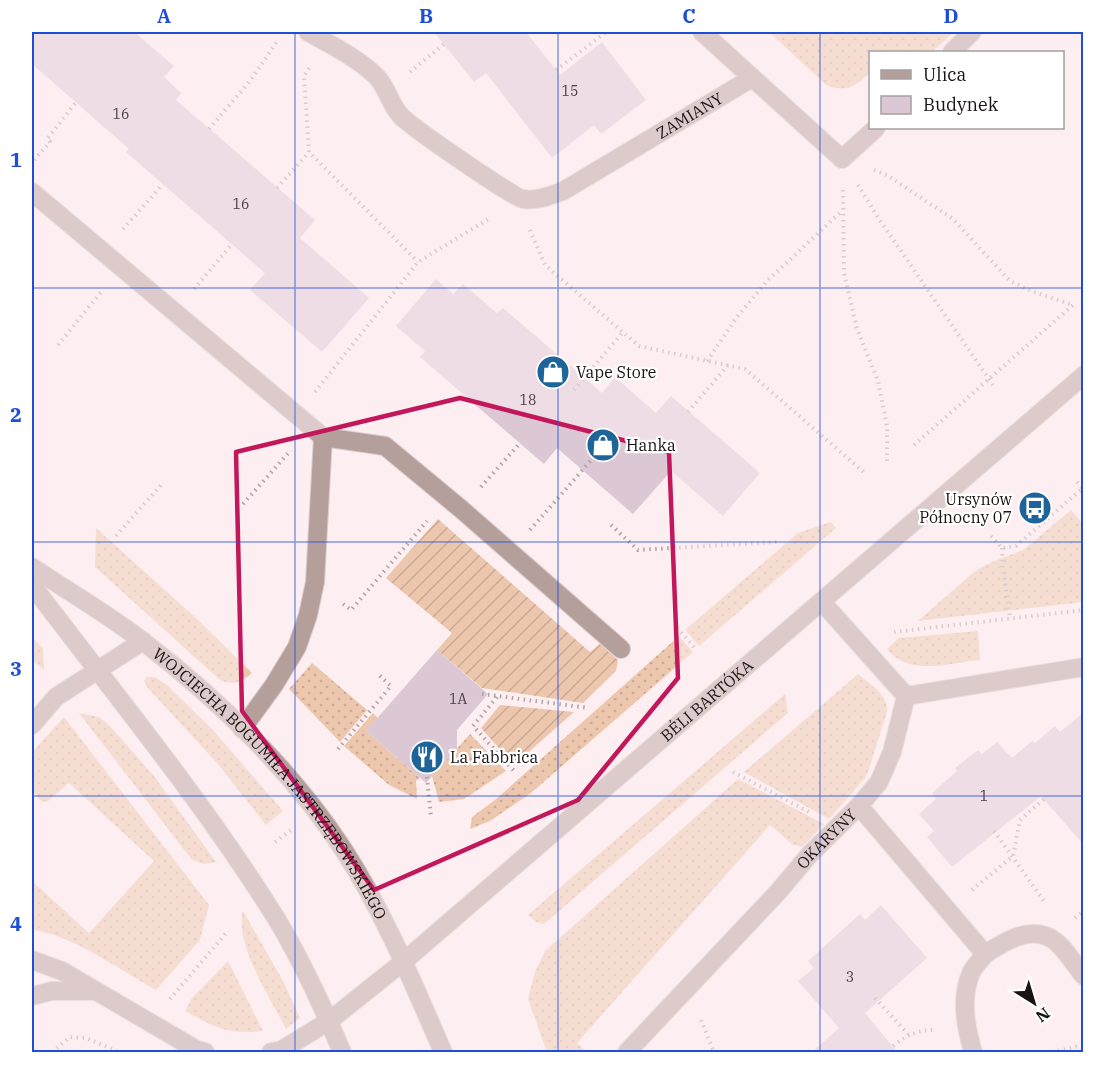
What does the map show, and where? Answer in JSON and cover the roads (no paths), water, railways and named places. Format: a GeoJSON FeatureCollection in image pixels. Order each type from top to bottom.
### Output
{"type":"FeatureCollection","features":[{"type":"Feature","properties":{"kind":"street"},"geometry":{"type":"LineString","coordinates":[[702,32],[842,159],[875,129]]}},
{"type":"Feature","properties":{"kind":"street"},"geometry":{"type":"LineString","coordinates":[[953,51],[972,32]]}},
{"type":"Feature","properties":{"kind":"street","name":"ZAMIANY"},"geometry":{"type":"LineString","coordinates":[[315,36],[379,79],[392,105],[411,126],[520,200],[542,199],[563,191],[752,78]]}},
{"type":"Feature","properties":{"kind":"street"},"geometry":{"type":"LineString","coordinates":[[32,192],[317,432],[385,446],[456,504],[621,649]]}},
{"type":"Feature","properties":{"kind":"street","name":"BÉLI BARTÓKA"},"geometry":{"type":"LineString","coordinates":[[271,1053],[280,1051],[329,1021],[403,963],[1083,375]]}},
{"type":"Feature","properties":{"kind":"street"},"geometry":{"type":"LineString","coordinates":[[242,729],[274,685],[297,647],[308,615],[315,582],[317,432]]}},
{"type":"Feature","properties":{"kind":"street","name":"WOJCIECHA BOGUMIŁA JASTRZĘBOWSKIEGO"},"geometry":{"type":"LineString","coordinates":[[32,567],[143,641],[242,729],[315,810],[343,849],[380,913],[443,1053]]}},
{"type":"Feature","properties":{"kind":"street"},"geometry":{"type":"LineString","coordinates":[[32,585],[148,734],[221,834],[277,920],[329,1021],[342,1053]]}},
{"type":"Feature","properties":{"kind":"street"},"geometry":{"type":"LineString","coordinates":[[822,602],[906,696],[1083,667]]}},
{"type":"Feature","properties":{"kind":"street"},"geometry":{"type":"LineString","coordinates":[[32,725],[57,697],[143,641]]}},
{"type":"Feature","properties":{"kind":"street","name":"OKARYNY"},"geometry":{"type":"LineString","coordinates":[[627,1053],[778,892],[810,854],[839,828],[879,782],[892,752],[906,696]]}},
{"type":"Feature","properties":{"kind":"street"},"geometry":{"type":"LineString","coordinates":[[859,806],[985,954]]}},
{"type":"Feature","properties":{"kind":"street"},"geometry":{"type":"LineString","coordinates":[[973,1053],[966,1029],[966,993],[971,972],[985,954],[1008,940],[1026,934],[1043,935],[1058,944],[1083,976]]}},
{"type":"Feature","properties":{"kind":"street"},"geometry":{"type":"LineString","coordinates":[[32,960],[62,971],[205,1053]]}},
{"type":"Feature","properties":{"kind":"street"},"geometry":{"type":"LineString","coordinates":[[32,996],[52,991],[96,991]]}},
{"type":"Feature","properties":{"kind":"place","name":"Vape Store"},"geometry":{"type":"Point","coordinates":[553,372]}},
{"type":"Feature","properties":{"kind":"place","name":"Hanka"},"geometry":{"type":"Point","coordinates":[603,445]}},
{"type":"Feature","properties":{"kind":"place","name":"Ursynów Północny 07"},"geometry":{"type":"Point","coordinates":[1035,508]}},
{"type":"Feature","properties":{"kind":"place","name":"La Fabbrica"},"geometry":{"type":"Point","coordinates":[427,757]}}]}
